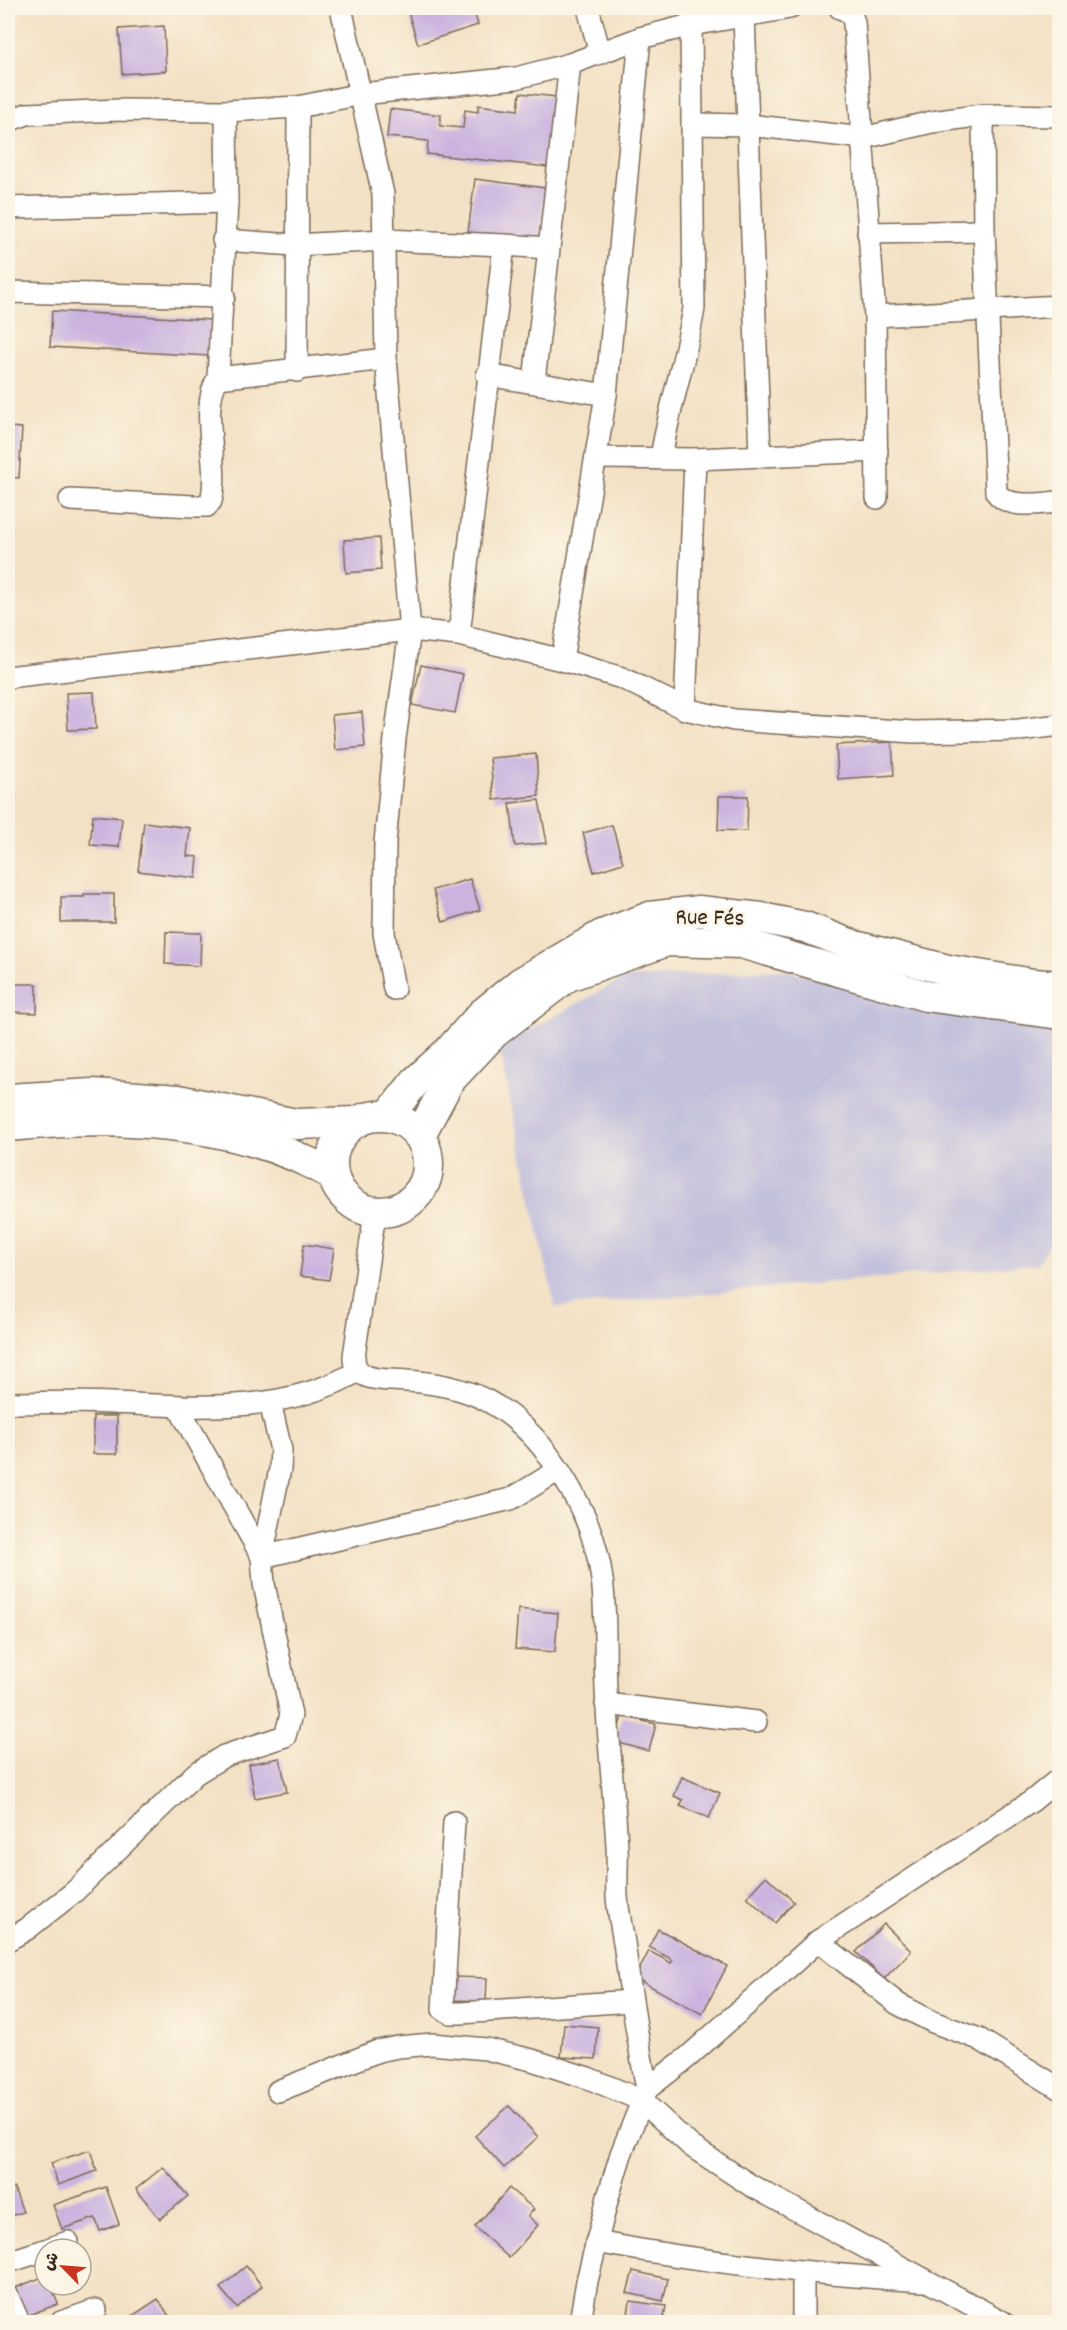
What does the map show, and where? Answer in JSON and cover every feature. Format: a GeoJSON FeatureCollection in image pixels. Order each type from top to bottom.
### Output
{"type":"FeatureCollection","features":[{"type":"Feature","properties":{"kind":"highway","name":"Rue Fés"},"geometry":{"type":"LineString","coordinates":[[388,1116],[415,1083],[449,1051],[482,1014],[520,983],[602,935],[650,917],[699,911],[761,918],[805,927],[855,946],[948,970],[1059,986]]}},
{"type":"Feature","properties":{"kind":"highway","name":"Rue Fés"},"geometry":{"type":"LineString","coordinates":[[420,1135],[449,1081],[494,1033],[568,976],[667,941],[741,943],[926,996],[1059,1014]]}},
{"type":"Feature","properties":{"kind":"highway"},"geometry":{"type":"LineString","coordinates":[[8,1099],[92,1094],[138,1097],[178,1100],[296,1124],[357,1122]]}},
{"type":"Feature","properties":{"kind":"highway"},"geometry":{"type":"LineString","coordinates":[[372,1116],[388,1116],[407,1123],[420,1135],[428,1156],[427,1178],[416,1198],[397,1210],[375,1213],[356,1207],[341,1194],[333,1175],[333,1155],[341,1136],[357,1122],[372,1116]]}},
{"type":"Feature","properties":{"kind":"highway"},"geometry":{"type":"LineString","coordinates":[[8,1126],[92,1121],[174,1126],[255,1141],[282,1149],[333,1175]]}},
{"type":"Feature","properties":{"kind":"street"},"geometry":{"type":"LineString","coordinates":[[341,8],[382,194],[386,240],[386,359],[410,630],[395,739],[385,843],[384,933],[394,989]]}},
{"type":"Feature","properties":{"kind":"street"},"geometry":{"type":"LineString","coordinates":[[588,8],[600,53]]}},
{"type":"Feature","properties":{"kind":"street"},"geometry":{"type":"LineString","coordinates":[[8,121],[27,114],[118,110],[226,111],[298,107],[361,94],[516,78],[570,64],[640,38],[691,25],[790,8]]}},
{"type":"Feature","properties":{"kind":"street"},"geometry":{"type":"LineString","coordinates":[[840,8],[847,9],[853,16],[863,138],[875,316],[877,498]]}},
{"type":"Feature","properties":{"kind":"street"},"geometry":{"type":"LineString","coordinates":[[744,16],[760,456]]}},
{"type":"Feature","properties":{"kind":"street"},"geometry":{"type":"LineString","coordinates":[[661,458],[666,424],[689,341],[694,308],[694,124],[691,25]]}},
{"type":"Feature","properties":{"kind":"street"},"geometry":{"type":"LineString","coordinates":[[562,660],[606,395],[640,38]]}},
{"type":"Feature","properties":{"kind":"street"},"geometry":{"type":"LineString","coordinates":[[534,381],[570,64]]}},
{"type":"Feature","properties":{"kind":"street"},"geometry":{"type":"LineString","coordinates":[[297,371],[298,107]]}},
{"type":"Feature","properties":{"kind":"street"},"geometry":{"type":"LineString","coordinates":[[70,500],[194,506],[210,504],[213,497],[211,408],[213,388],[218,378],[224,297],[223,240],[227,202],[226,111]]}},
{"type":"Feature","properties":{"kind":"street"},"geometry":{"type":"LineString","coordinates":[[983,115],[984,231],[996,492],[1001,498],[1012,502],[1059,502]]}},
{"type":"Feature","properties":{"kind":"street"},"geometry":{"type":"LineString","coordinates":[[694,124],[748,125],[863,138],[932,122],[983,115],[1059,117]]}},
{"type":"Feature","properties":{"kind":"street"},"geometry":{"type":"LineString","coordinates":[[8,208],[227,202]]}},
{"type":"Feature","properties":{"kind":"street"},"geometry":{"type":"LineString","coordinates":[[868,233],[984,231]]}},
{"type":"Feature","properties":{"kind":"street"},"geometry":{"type":"LineString","coordinates":[[223,240],[296,245],[386,240],[548,248]]}},
{"type":"Feature","properties":{"kind":"street"},"geometry":{"type":"LineString","coordinates":[[459,634],[487,375],[504,245]]}},
{"type":"Feature","properties":{"kind":"street"},"geometry":{"type":"LineString","coordinates":[[8,292],[224,297]]}},
{"type":"Feature","properties":{"kind":"street"},"geometry":{"type":"LineString","coordinates":[[875,316],[1059,306]]}},
{"type":"Feature","properties":{"kind":"street"},"geometry":{"type":"LineString","coordinates":[[218,378],[297,371],[386,359]]}},
{"type":"Feature","properties":{"kind":"street"},"geometry":{"type":"LineString","coordinates":[[487,375],[534,381],[606,395]]}},
{"type":"Feature","properties":{"kind":"street"},"geometry":{"type":"LineString","coordinates":[[596,458],[695,459],[877,451]]}},
{"type":"Feature","properties":{"kind":"street"},"geometry":{"type":"LineString","coordinates":[[685,709],[695,459]]}},
{"type":"Feature","properties":{"kind":"street"},"geometry":{"type":"LineString","coordinates":[[8,678],[410,630],[459,634],[562,660],[622,678],[685,709],[734,720],[914,732],[1019,730],[1059,725]]}},
{"type":"Feature","properties":{"kind":"street"},"geometry":{"type":"LineString","coordinates":[[8,1403],[111,1402],[179,1408],[270,1402],[326,1388],[356,1363],[361,1307],[375,1213]]}},
{"type":"Feature","properties":{"kind":"street"},"geometry":{"type":"LineString","coordinates":[[356,1363],[382,1380],[407,1381],[459,1389],[495,1405],[515,1418],[559,1470],[582,1511],[601,1559],[606,1604],[606,1704],[617,1850],[617,1896],[644,2095]]}},
{"type":"Feature","properties":{"kind":"street"},"geometry":{"type":"LineString","coordinates":[[8,1940],[27,1929],[74,1892],[195,1774],[224,1756],[285,1736],[291,1715],[264,1584],[262,1557],[280,1469],[281,1450],[270,1402]]}},
{"type":"Feature","properties":{"kind":"street"},"geometry":{"type":"LineString","coordinates":[[179,1408],[262,1557]]}},
{"type":"Feature","properties":{"kind":"street"},"geometry":{"type":"LineString","coordinates":[[262,1557],[511,1499],[559,1470]]}},
{"type":"Feature","properties":{"kind":"street"},"geometry":{"type":"LineString","coordinates":[[606,1704],[756,1722]]}},
{"type":"Feature","properties":{"kind":"street"},"geometry":{"type":"LineString","coordinates":[[580,2322],[596,2242],[621,2154],[644,2095],[818,1941],[1032,1802],[1059,1778]]}},
{"type":"Feature","properties":{"kind":"street"},"geometry":{"type":"LineString","coordinates":[[454,1822],[443,2009],[451,2013],[461,2013],[631,2001]]}},
{"type":"Feature","properties":{"kind":"street"},"geometry":{"type":"LineString","coordinates":[[818,1941],[898,2004],[933,2022],[979,2039],[1059,2088]]}},
{"type":"Feature","properties":{"kind":"street"},"geometry":{"type":"LineString","coordinates":[[278,2091],[378,2051],[432,2043],[486,2049],[532,2060],[644,2095],[713,2162],[750,2185],[1003,2322]]}},
{"type":"Feature","properties":{"kind":"street"},"geometry":{"type":"LineString","coordinates":[[596,2242],[689,2260],[803,2274],[929,2282]]}},
{"type":"Feature","properties":{"kind":"street"},"geometry":{"type":"LineString","coordinates":[[8,2262],[33,2253]]}},
{"type":"Feature","properties":{"kind":"street"},"geometry":{"type":"LineString","coordinates":[[803,2274],[803,2322]]}},
{"type":"Feature","properties":{"kind":"street"},"geometry":{"type":"LineString","coordinates":[[8,2297],[19,2322]]}},
{"type":"Feature","properties":{"kind":"street"},"geometry":{"type":"LineString","coordinates":[[61,2322],[96,2310]]}},
{"type":"Feature","properties":{"kind":"shaded area"},"geometry":{"type":"Polygon","coordinates":[[[781,970],[1059,1022],[1059,1229],[1038,1264],[555,1307],[499,1047],[624,978],[781,970]]]}},
{"type":"Feature","properties":{"kind":"building"},"geometry":{"type":"Polygon","coordinates":[[[473,8],[478,25],[418,44],[407,9],[473,8]]]}},
{"type":"Feature","properties":{"kind":"building"},"geometry":{"type":"Polygon","coordinates":[[[164,26],[166,71],[122,74],[119,29],[164,26]]]}},
{"type":"Feature","properties":{"kind":"building"},"geometry":{"type":"Polygon","coordinates":[[[520,93],[556,97],[548,167],[427,154],[428,141],[387,137],[390,109],[441,115],[440,126],[463,128],[465,110],[478,112],[478,105],[518,110],[520,93]]]}},
{"type":"Feature","properties":{"kind":"building"},"geometry":{"type":"Polygon","coordinates":[[[475,179],[545,188],[539,241],[468,232],[475,179]]]}},
{"type":"Feature","properties":{"kind":"building"},"geometry":{"type":"Polygon","coordinates":[[[52,311],[211,320],[209,356],[50,347],[52,311]]]}},
{"type":"Feature","properties":{"kind":"building"},"geometry":{"type":"Polygon","coordinates":[[[8,427],[22,428],[19,478],[8,477],[8,427]]]}},
{"type":"Feature","properties":{"kind":"building"},"geometry":{"type":"Polygon","coordinates":[[[379,538],[381,570],[346,573],[344,540],[379,538]]]}},
{"type":"Feature","properties":{"kind":"building"},"geometry":{"type":"Polygon","coordinates":[[[421,665],[463,674],[455,713],[412,705],[421,665]]]}},
{"type":"Feature","properties":{"kind":"building"},"geometry":{"type":"Polygon","coordinates":[[[94,692],[96,729],[68,730],[66,693],[94,692]]]}},
{"type":"Feature","properties":{"kind":"building"},"geometry":{"type":"Polygon","coordinates":[[[362,712],[365,747],[335,750],[332,715],[362,712]]]}},
{"type":"Feature","properties":{"kind":"building"},"geometry":{"type":"Polygon","coordinates":[[[892,742],[894,775],[838,779],[836,745],[892,742]]]}},
{"type":"Feature","properties":{"kind":"building"},"geometry":{"type":"Polygon","coordinates":[[[536,754],[539,796],[494,800],[490,758],[536,754]]]}},
{"type":"Feature","properties":{"kind":"building"},"geometry":{"type":"Polygon","coordinates":[[[719,796],[748,796],[747,831],[718,830],[719,796]]]}},
{"type":"Feature","properties":{"kind":"building"},"geometry":{"type":"Polygon","coordinates":[[[539,800],[547,843],[515,846],[510,803],[539,800]]]}},
{"type":"Feature","properties":{"kind":"building"},"geometry":{"type":"Polygon","coordinates":[[[93,815],[122,818],[119,847],[90,845],[93,815]]]}},
{"type":"Feature","properties":{"kind":"building"},"geometry":{"type":"Polygon","coordinates":[[[144,822],[190,828],[187,856],[198,857],[196,878],[138,871],[144,822]]]}},
{"type":"Feature","properties":{"kind":"building"},"geometry":{"type":"Polygon","coordinates":[[[612,825],[623,863],[594,872],[583,833],[612,825]]]}},
{"type":"Feature","properties":{"kind":"building"},"geometry":{"type":"Polygon","coordinates":[[[470,879],[480,910],[443,922],[433,890],[470,879]]]}},
{"type":"Feature","properties":{"kind":"building"},"geometry":{"type":"Polygon","coordinates":[[[84,894],[114,894],[114,922],[61,922],[61,897],[84,897],[84,894]]]}},
{"type":"Feature","properties":{"kind":"building"},"geometry":{"type":"Polygon","coordinates":[[[166,932],[201,933],[200,966],[165,964],[166,932]]]}},
{"type":"Feature","properties":{"kind":"building"},"geometry":{"type":"Polygon","coordinates":[[[9,984],[37,984],[37,1013],[9,1012],[9,984]]]}},
{"type":"Feature","properties":{"kind":"building"},"geometry":{"type":"Polygon","coordinates":[[[304,1244],[334,1249],[329,1280],[300,1276],[304,1244]]]}},
{"type":"Feature","properties":{"kind":"building"},"geometry":{"type":"Polygon","coordinates":[[[93,1416],[117,1416],[117,1454],[93,1454],[93,1416]]]}},
{"type":"Feature","properties":{"kind":"building"},"geometry":{"type":"Polygon","coordinates":[[[518,1609],[558,1613],[555,1652],[515,1649],[518,1609]]]}},
{"type":"Feature","properties":{"kind":"building"},"geometry":{"type":"Polygon","coordinates":[[[622,1716],[656,1724],[649,1751],[615,1742],[622,1716]]]}},
{"type":"Feature","properties":{"kind":"building"},"geometry":{"type":"Polygon","coordinates":[[[280,1758],[287,1792],[255,1798],[249,1764],[280,1758]]]}},
{"type":"Feature","properties":{"kind":"building"},"geometry":{"type":"Polygon","coordinates":[[[682,1777],[720,1793],[709,1818],[680,1806],[683,1800],[674,1796],[682,1777]]]}},
{"type":"Feature","properties":{"kind":"building"},"geometry":{"type":"Polygon","coordinates":[[[766,1876],[794,1902],[775,1923],[747,1897],[766,1876]]]}},
{"type":"Feature","properties":{"kind":"building"},"geometry":{"type":"Polygon","coordinates":[[[884,1924],[911,1951],[884,1979],[856,1952],[884,1924]]]}},
{"type":"Feature","properties":{"kind":"building"},"geometry":{"type":"Polygon","coordinates":[[[658,1929],[727,1966],[702,2014],[635,1978],[649,1951],[671,1963],[673,1960],[649,1947],[658,1929]]]}},
{"type":"Feature","properties":{"kind":"building"},"geometry":{"type":"Polygon","coordinates":[[[453,1977],[487,1978],[486,2001],[452,2000],[453,1977]]]}},
{"type":"Feature","properties":{"kind":"building"},"geometry":{"type":"Polygon","coordinates":[[[564,2024],[598,2027],[596,2059],[561,2057],[564,2024]]]}},
{"type":"Feature","properties":{"kind":"building"},"geometry":{"type":"Polygon","coordinates":[[[509,2106],[538,2137],[504,2168],[475,2136],[509,2106]]]}},
{"type":"Feature","properties":{"kind":"building"},"geometry":{"type":"Polygon","coordinates":[[[90,2150],[97,2171],[58,2185],[51,2163],[90,2150]]]}},
{"type":"Feature","properties":{"kind":"building"},"geometry":{"type":"Polygon","coordinates":[[[163,2167],[188,2196],[160,2219],[136,2189],[163,2167]]]}},
{"type":"Feature","properties":{"kind":"building"},"geometry":{"type":"Polygon","coordinates":[[[106,2187],[119,2224],[100,2231],[95,2218],[62,2229],[53,2205],[106,2187]]]}},
{"type":"Feature","properties":{"kind":"building"},"geometry":{"type":"Polygon","coordinates":[[[14,2188],[23,2212],[8,2217],[8,2190],[14,2188]]]}},
{"type":"Feature","properties":{"kind":"building"},"geometry":{"type":"Polygon","coordinates":[[[509,2188],[534,2209],[528,2216],[538,2225],[509,2258],[475,2227],[509,2188]]]}},
{"type":"Feature","properties":{"kind":"building"},"geometry":{"type":"Polygon","coordinates":[[[246,2266],[262,2286],[237,2308],[220,2288],[246,2266]]]}},
{"type":"Feature","properties":{"kind":"building"},"geometry":{"type":"Polygon","coordinates":[[[633,2271],[668,2279],[663,2301],[627,2293],[633,2271]]]}},
{"type":"Feature","properties":{"kind":"building"},"geometry":{"type":"Polygon","coordinates":[[[33,2281],[33,2297],[55,2297],[58,2304],[26,2316],[15,2288],[33,2281]]]}},
{"type":"Feature","properties":{"kind":"building"},"geometry":{"type":"Polygon","coordinates":[[[158,2299],[173,2322],[132,2322],[129,2318],[158,2299]]]}},
{"type":"Feature","properties":{"kind":"building"},"geometry":{"type":"Polygon","coordinates":[[[630,2301],[666,2306],[663,2322],[627,2322],[630,2301]]]}}]}
